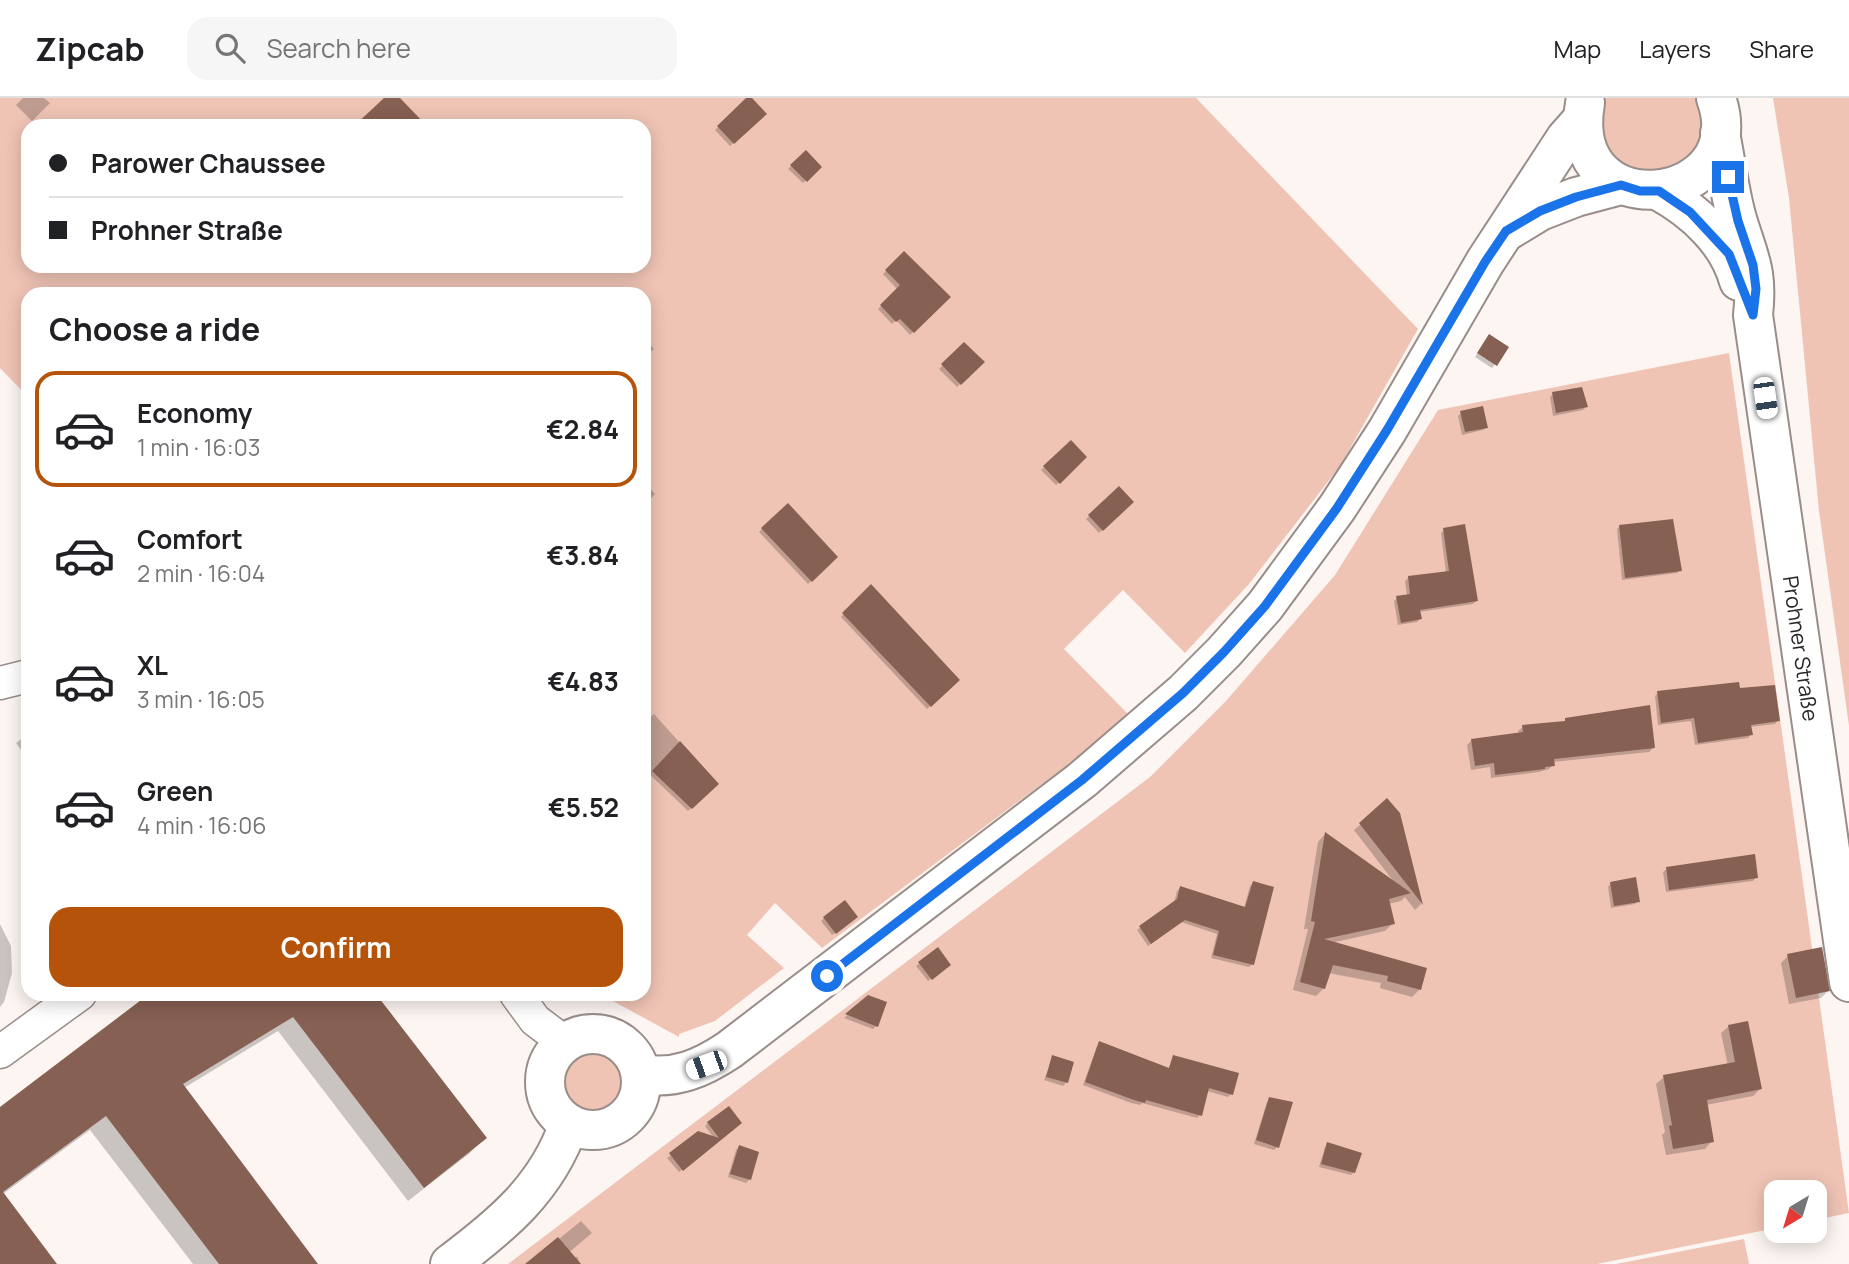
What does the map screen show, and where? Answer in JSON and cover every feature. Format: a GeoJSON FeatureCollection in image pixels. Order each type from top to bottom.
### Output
{"type":"FeatureCollection","features":[{"type":"Feature","properties":{"kind":"street"},"geometry":{"type":"LineString","coordinates":[[1585,109],[1588,151],[1608,176],[1621,185],[1640,191],[1677,187],[1706,166],[1715,151],[1718,116]]}},
{"type":"Feature","properties":{"kind":"street"},"geometry":{"type":"LineString","coordinates":[[642,1074],[656,1077],[680,1074],[706,1065],[729,1050],[1082,780],[1183,693],[1224,652],[1265,606],[1337,508],[1387,430],[1485,262],[1585,109]]}},
{"type":"Feature","properties":{"kind":"street","name":"Prohner Straße"},"geometry":{"type":"LineString","coordinates":[[1718,116],[1738,221],[1753,265],[1756,289],[1753,315]]}},
{"type":"Feature","properties":{"kind":"street"},"geometry":{"type":"LineString","coordinates":[[1506,231],[1540,211],[1576,197],[1621,185]]}},
{"type":"Feature","properties":{"kind":"street","name":"Prohner Straße"},"geometry":{"type":"LineString","coordinates":[[1659,191],[1690,212],[1729,254],[1753,315],[1849,982]]}},
{"type":"Feature","properties":{"kind":"street"},"geometry":{"type":"LineString","coordinates":[[0,683],[21,678]]}},
{"type":"Feature","properties":{"kind":"street"},"geometry":{"type":"LineString","coordinates":[[0,1052],[70,1001]]}},
{"type":"Feature","properties":{"kind":"street"},"geometry":{"type":"LineString","coordinates":[[521,1001],[535,1020],[564,1042]]}},
{"type":"Feature","properties":{"kind":"street"},"geometry":{"type":"LineString","coordinates":[[596,1033],[612,1037],[626,1045],[636,1058],[642,1074],[639,1097],[627,1117],[614,1126],[584,1130],[569,1124],[557,1114],[548,1100],[546,1069],[553,1054],[564,1042],[579,1035],[596,1033]]}},
{"type":"Feature","properties":{"kind":"street"},"geometry":{"type":"LineString","coordinates":[[450,1264],[494,1231],[526,1200],[563,1141],[569,1124]]}},
{"type":"Feature","properties":{"kind":"shaded area"},"geometry":{"type":"Polygon","coordinates":[[[0,98],[1196,98],[1418,329],[1340,466],[1249,584],[1185,653],[1123,590],[1064,649],[1129,715],[1105,737],[822,948],[775,903],[747,935],[784,968],[715,1021],[679,1034],[679,1037],[613,1001],[651,1001],[651,287],[21,287],[21,390],[0,368],[0,98]]]}},
{"type":"Feature","properties":{"kind":"shaded area"},"geometry":{"type":"Polygon","coordinates":[[[1602,98],[1701,98],[1704,124],[1698,145],[1685,161],[1668,170],[1649,172],[1629,168],[1612,156],[1600,136],[1602,98]]]}},
{"type":"Feature","properties":{"kind":"shaded area"},"geometry":{"type":"Polygon","coordinates":[[[1773,98],[1849,98],[1849,726],[1819,511],[1789,198],[1773,98]]]}},
{"type":"Feature","properties":{"kind":"shaded area"},"geometry":{"type":"Polygon","coordinates":[[[1729,353],[1849,1213],[1827,1218],[1827,1180],[1764,1180],[1764,1230],[1597,1264],[508,1264],[1150,777],[1226,701],[1335,575],[1438,410],[1729,353]]]}},
{"type":"Feature","properties":{"kind":"shaded area"},"geometry":{"type":"Polygon","coordinates":[[[587,1052],[599,1052],[615,1061],[622,1071],[622,1095],[615,1105],[599,1114],[587,1114],[576,1109],[567,1100],[562,1089],[562,1077],[567,1066],[576,1057],[587,1052]]]}},
{"type":"Feature","properties":{"kind":"shaded area"},"geometry":{"type":"Polygon","coordinates":[[[1744,1239],[1749,1264],[1616,1264],[1744,1239]]]}},
{"type":"Feature","properties":{"kind":"building"},"geometry":{"type":"Polygon","coordinates":[[[384,98],[400,98],[420,119],[362,119],[384,98]]]}},
{"type":"Feature","properties":{"kind":"building"},"geometry":{"type":"Polygon","coordinates":[[[746,98],[752,98],[767,114],[734,144],[717,126],[746,98]]]}},
{"type":"Feature","properties":{"kind":"building"},"geometry":{"type":"Polygon","coordinates":[[[806,150],[822,167],[807,182],[790,165],[806,150]]]}},
{"type":"Feature","properties":{"kind":"building"},"geometry":{"type":"Polygon","coordinates":[[[904,251],[951,297],[914,333],[900,319],[896,322],[880,305],[900,285],[885,270],[904,251]]]}},
{"type":"Feature","properties":{"kind":"building"},"geometry":{"type":"Polygon","coordinates":[[[1489,334],[1509,347],[1497,366],[1477,353],[1489,334]]]}},
{"type":"Feature","properties":{"kind":"building"},"geometry":{"type":"Polygon","coordinates":[[[964,342],[985,362],[961,385],[941,364],[964,342]]]}},
{"type":"Feature","properties":{"kind":"building"},"geometry":{"type":"Polygon","coordinates":[[[1582,387],[1588,407],[1556,413],[1552,392],[1582,387]]]}},
{"type":"Feature","properties":{"kind":"building"},"geometry":{"type":"Polygon","coordinates":[[[1483,406],[1488,428],[1465,432],[1460,411],[1483,406]]]}},
{"type":"Feature","properties":{"kind":"building"},"geometry":{"type":"Polygon","coordinates":[[[1071,440],[1087,457],[1060,484],[1043,466],[1071,440]]]}},
{"type":"Feature","properties":{"kind":"building"},"geometry":{"type":"Polygon","coordinates":[[[1119,486],[1134,502],[1103,531],[1088,515],[1119,486]]]}},
{"type":"Feature","properties":{"kind":"building"},"geometry":{"type":"Polygon","coordinates":[[[788,503],[838,557],[812,582],[761,528],[788,503]]]}},
{"type":"Feature","properties":{"kind":"building"},"geometry":{"type":"Polygon","coordinates":[[[1673,519],[1682,571],[1625,578],[1619,525],[1673,519]]]}},
{"type":"Feature","properties":{"kind":"building"},"geometry":{"type":"Polygon","coordinates":[[[1465,524],[1478,601],[1420,610],[1422,619],[1401,623],[1396,596],[1410,594],[1408,576],[1449,571],[1443,528],[1465,524]]]}},
{"type":"Feature","properties":{"kind":"building"},"geometry":{"type":"Polygon","coordinates":[[[871,584],[960,680],[931,707],[842,613],[871,584]]]}},
{"type":"Feature","properties":{"kind":"building"},"geometry":{"type":"Polygon","coordinates":[[[1739,682],[1740,688],[1775,685],[1780,721],[1751,725],[1753,735],[1698,743],[1694,718],[1661,723],[1657,691],[1739,682]]]}},
{"type":"Feature","properties":{"kind":"building"},"geometry":{"type":"Polygon","coordinates":[[[1650,705],[1655,748],[1554,759],[1555,766],[1545,769],[1495,775],[1494,763],[1475,766],[1471,739],[1523,732],[1522,725],[1565,721],[1565,718],[1650,705]]]}},
{"type":"Feature","properties":{"kind":"building"},"geometry":{"type":"Polygon","coordinates":[[[680,741],[719,784],[692,809],[652,771],[680,741]]]}},
{"type":"Feature","properties":{"kind":"building"},"geometry":{"type":"Polygon","coordinates":[[[1387,798],[1400,813],[1423,905],[1359,823],[1387,798]]]}},
{"type":"Feature","properties":{"kind":"building"},"geometry":{"type":"Polygon","coordinates":[[[1325,832],[1411,893],[1389,899],[1395,924],[1324,939],[1427,968],[1421,990],[1387,981],[1388,976],[1333,965],[1325,989],[1300,982],[1315,922],[1311,921],[1325,832]]]}},
{"type":"Feature","properties":{"kind":"building"},"geometry":{"type":"Polygon","coordinates":[[[1755,854],[1758,878],[1669,890],[1666,867],[1755,854]]]}},
{"type":"Feature","properties":{"kind":"building"},"geometry":{"type":"Polygon","coordinates":[[[1636,877],[1640,902],[1614,906],[1610,882],[1636,877]]]}},
{"type":"Feature","properties":{"kind":"building"},"geometry":{"type":"Polygon","coordinates":[[[1253,881],[1274,887],[1254,965],[1213,955],[1219,931],[1185,920],[1151,944],[1139,926],[1177,899],[1180,886],[1245,907],[1253,881]]]}},
{"type":"Feature","properties":{"kind":"building"},"geometry":{"type":"Polygon","coordinates":[[[845,900],[858,917],[836,934],[823,917],[845,900]]]}},
{"type":"Feature","properties":{"kind":"building"},"geometry":{"type":"Polygon","coordinates":[[[938,947],[951,965],[932,980],[918,962],[938,947]]]}},
{"type":"Feature","properties":{"kind":"building"},"geometry":{"type":"Polygon","coordinates":[[[1822,947],[1830,991],[1796,998],[1787,954],[1822,947]]]}},
{"type":"Feature","properties":{"kind":"building"},"geometry":{"type":"Polygon","coordinates":[[[868,995],[887,1002],[878,1027],[845,1014],[868,995]]]}},
{"type":"Feature","properties":{"kind":"building"},"geometry":{"type":"Polygon","coordinates":[[[140,1001],[381,1001],[487,1138],[424,1188],[293,1017],[183,1084],[318,1264],[219,1264],[106,1116],[3,1192],[57,1264],[0,1264],[0,1107],[140,1001]]]}},
{"type":"Feature","properties":{"kind":"building"},"geometry":{"type":"Polygon","coordinates":[[[1748,1021],[1762,1089],[1707,1100],[1714,1142],[1673,1149],[1669,1126],[1672,1125],[1663,1075],[1735,1062],[1728,1025],[1748,1021]]]}},
{"type":"Feature","properties":{"kind":"building"},"geometry":{"type":"Polygon","coordinates":[[[1099,1041],[1169,1068],[1173,1055],[1239,1073],[1233,1095],[1209,1088],[1202,1116],[1146,1100],[1145,1103],[1134,1100],[1085,1082],[1099,1041]]]}},
{"type":"Feature","properties":{"kind":"building"},"geometry":{"type":"Polygon","coordinates":[[[1052,1055],[1074,1062],[1068,1083],[1046,1077],[1052,1055]]]}},
{"type":"Feature","properties":{"kind":"building"},"geometry":{"type":"Polygon","coordinates":[[[1269,1097],[1293,1102],[1279,1148],[1256,1140],[1269,1097]]]}},
{"type":"Feature","properties":{"kind":"building"},"geometry":{"type":"Polygon","coordinates":[[[729,1106],[742,1123],[683,1171],[669,1153],[698,1131],[719,1138],[707,1122],[729,1106]]]}},
{"type":"Feature","properties":{"kind":"building"},"geometry":{"type":"Polygon","coordinates":[[[1327,1142],[1362,1153],[1355,1173],[1321,1164],[1327,1142]]]}},
{"type":"Feature","properties":{"kind":"building"},"geometry":{"type":"Polygon","coordinates":[[[739,1145],[759,1152],[751,1180],[730,1174],[739,1145]]]}},
{"type":"Feature","properties":{"kind":"building"},"geometry":{"type":"Polygon","coordinates":[[[558,1237],[581,1264],[525,1264],[558,1237]]]}},
{"type":"Feature","properties":{"kind":"route"},"geometry":{"type":"LineString","coordinates":[[827,976],[1082,780],[1183,693],[1224,652],[1265,606],[1337,508],[1506,231],[1540,211],[1576,197],[1621,185],[1640,191],[1659,191],[1690,212],[1729,254],[1753,315],[1756,289],[1753,265],[1738,221],[1728,177]]}}]}
